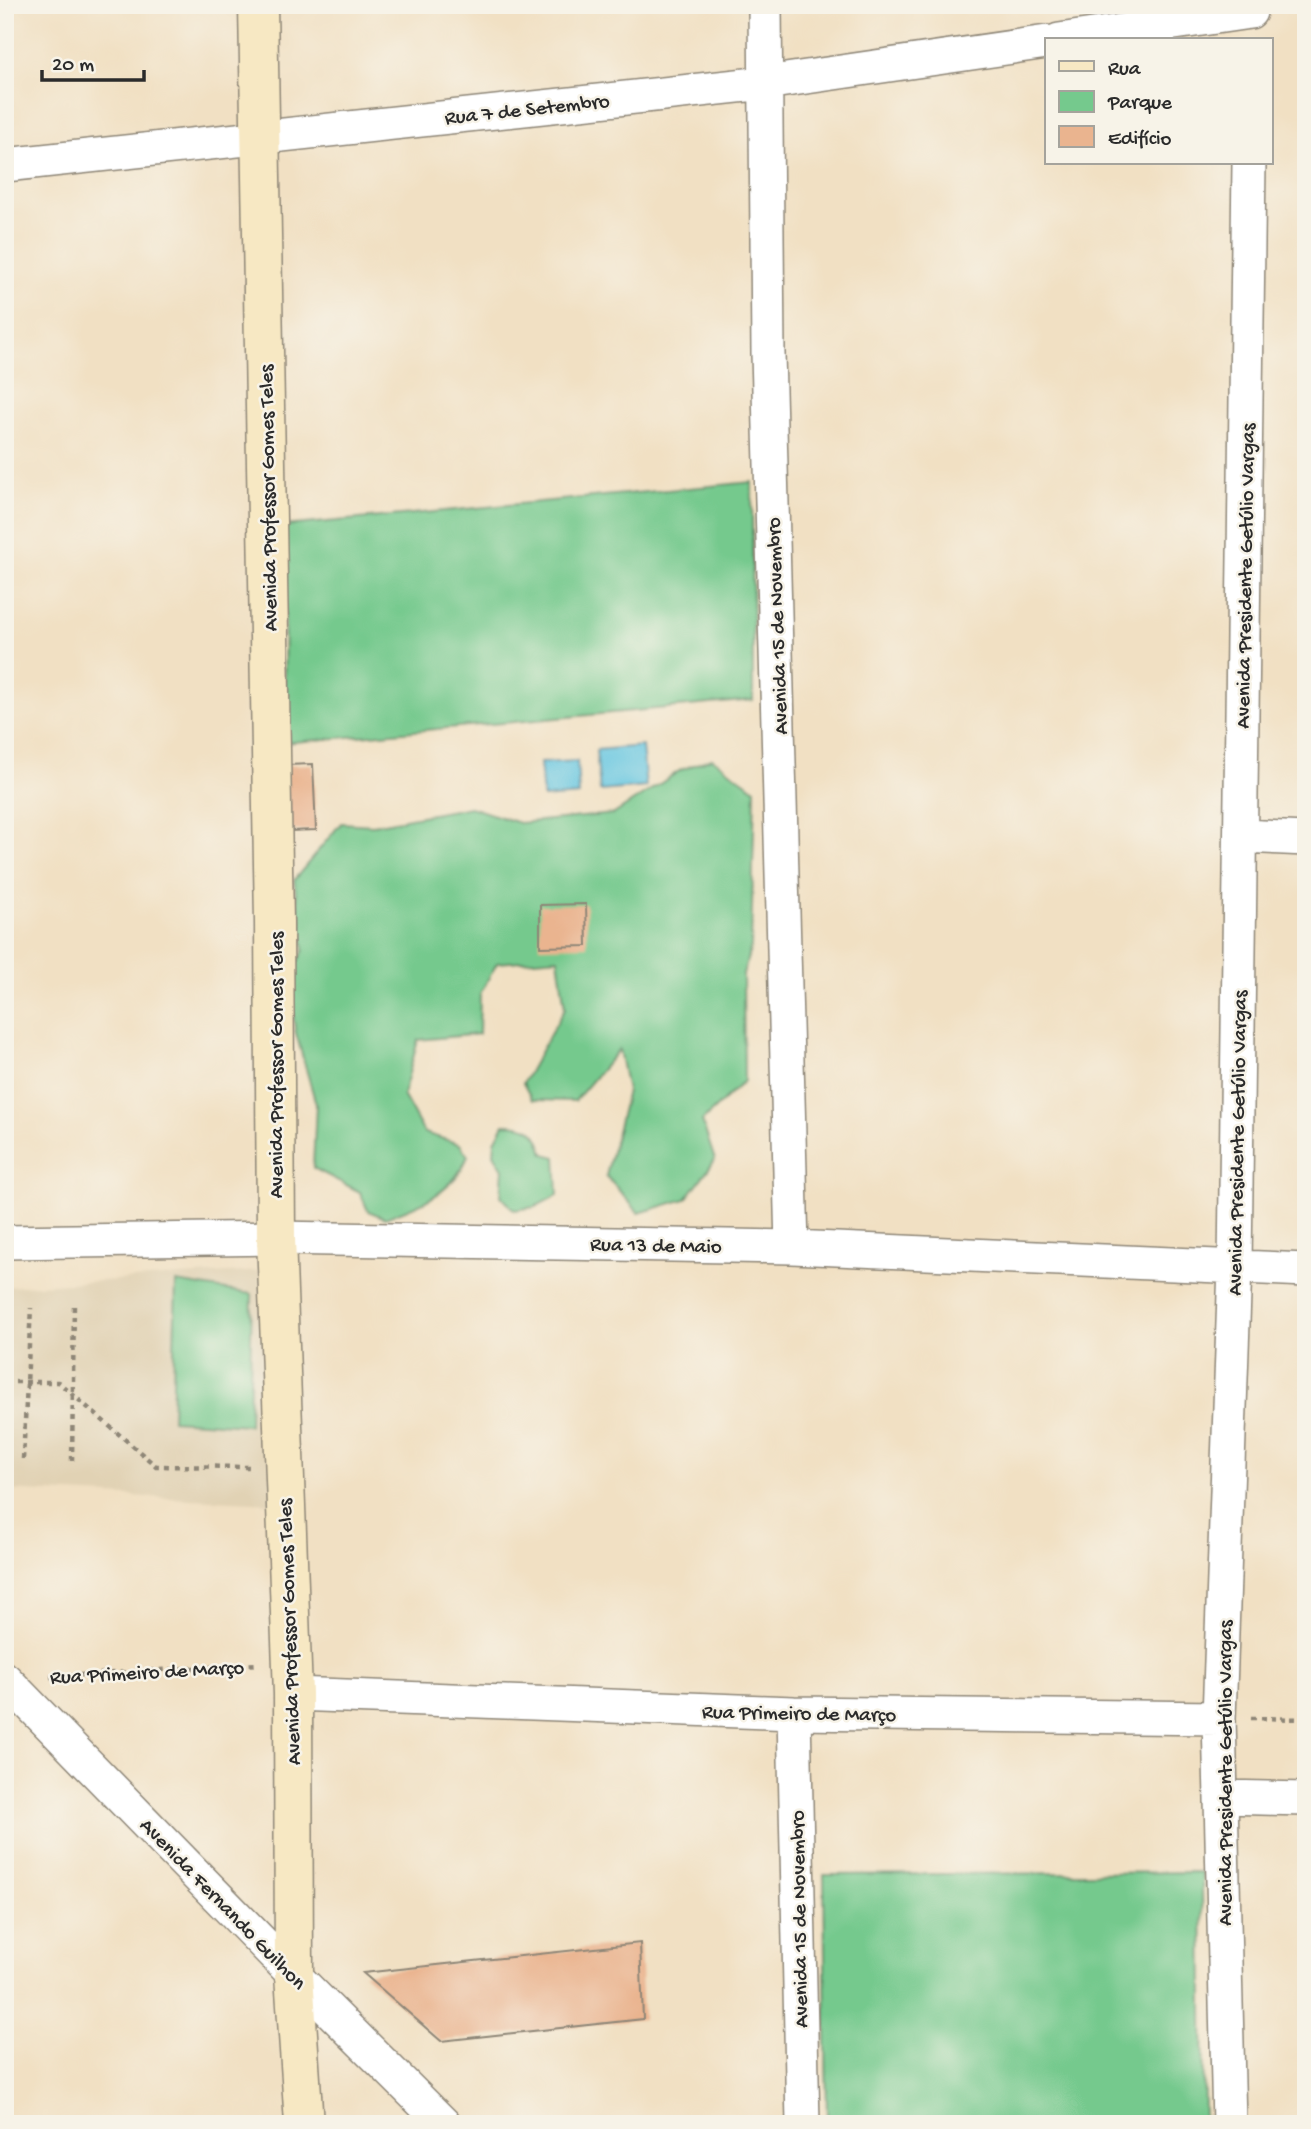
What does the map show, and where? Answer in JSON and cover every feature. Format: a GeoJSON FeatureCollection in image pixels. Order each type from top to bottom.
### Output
{"type":"FeatureCollection","features":[{"type":"Feature","properties":{"kind":"street","name":"Avenida Professor Gomes Teles"},"geometry":{"type":"LineString","coordinates":[[258,5],[274,908],[276,1238],[291,1679],[294,1975],[304,2124]]}},
{"type":"Feature","properties":{"kind":"street","name":"Avenida 15 de Novembro"},"geometry":{"type":"LineString","coordinates":[[765,5],[768,353],[792,1247]]}},
{"type":"Feature","properties":{"kind":"street"},"geometry":{"type":"LineString","coordinates":[[1077,38],[1250,19]]}},
{"type":"Feature","properties":{"kind":"street","name":"Rua 7 de Setembro"},"geometry":{"type":"LineString","coordinates":[[5,165],[765,83],[1045,42]]}},
{"type":"Feature","properties":{"kind":"street","name":"Avenida Presidente Getúlio Vargas"},"geometry":{"type":"LineString","coordinates":[[1229,2124],[1219,1718],[1235,1266],[1249,164]]}},
{"type":"Feature","properties":{"kind":"street"},"geometry":{"type":"LineString","coordinates":[[1241,836],[1306,839]]}},
{"type":"Feature","properties":{"kind":"street","name":"Rua 13 de Maio"},"geometry":{"type":"LineString","coordinates":[[5,1242],[276,1238],[792,1247],[1306,1270]]}},
{"type":"Feature","properties":{"kind":"street","name":"Avenida Fernando Guilhon"},"geometry":{"type":"LineString","coordinates":[[5,1679],[294,1975],[444,2124]]}},
{"type":"Feature","properties":{"kind":"street","name":"Rua Primeiro de Março"},"geometry":{"type":"LineString","coordinates":[[291,1679],[794,1713],[1219,1718]]}},
{"type":"Feature","properties":{"kind":"street","name":"Avenida 15 de Novembro"},"geometry":{"type":"LineString","coordinates":[[794,1713],[803,2124]]}},
{"type":"Feature","properties":{"kind":"street"},"geometry":{"type":"LineString","coordinates":[[1223,1797],[1306,1799]]}},
{"type":"Feature","properties":{"kind":"path"},"geometry":{"type":"LineString","coordinates":[[72,1461],[74,1302]]}},
{"type":"Feature","properties":{"kind":"path"},"geometry":{"type":"LineString","coordinates":[[23,1459],[31,1308]]}},
{"type":"Feature","properties":{"kind":"path"},"geometry":{"type":"LineString","coordinates":[[5,1382],[58,1382],[156,1466],[253,1468]]}},
{"type":"Feature","properties":{"kind":"path","name":"Rua Primeiro de Março"},"geometry":{"type":"LineString","coordinates":[[42,1677],[291,1679]]}},
{"type":"Feature","properties":{"kind":"path"},"geometry":{"type":"LineString","coordinates":[[1219,1718],[1306,1718]]}},
{"type":"Feature","properties":{"kind":"shaded area"},"geometry":{"type":"Polygon","coordinates":[[[260,1271],[272,1503],[5,1490],[5,1287],[260,1271]]]}},
{"type":"Feature","properties":{"kind":"green space"},"geometry":{"type":"Polygon","coordinates":[[[752,482],[753,700],[284,743],[285,526],[752,482]]]}},
{"type":"Feature","properties":{"kind":"green space"},"geometry":{"type":"Polygon","coordinates":[[[712,758],[755,789],[751,946],[743,975],[744,1081],[702,1121],[715,1160],[686,1199],[639,1213],[606,1176],[627,1091],[619,1049],[575,1101],[532,1100],[523,1083],[565,1008],[558,958],[497,963],[480,994],[479,1034],[418,1040],[403,1095],[424,1133],[460,1144],[468,1156],[444,1189],[423,1203],[385,1218],[368,1211],[360,1192],[313,1168],[316,1104],[295,1030],[289,977],[304,950],[294,880],[341,823],[373,825],[470,807],[519,823],[614,814],[681,770],[712,758]]]}},
{"type":"Feature","properties":{"kind":"green space"},"geometry":{"type":"Polygon","coordinates":[[[504,1124],[520,1125],[531,1130],[539,1139],[544,1154],[556,1157],[558,1195],[535,1207],[514,1210],[501,1196],[503,1169],[494,1154],[495,1141],[504,1124]]]}},
{"type":"Feature","properties":{"kind":"green space"},"geometry":{"type":"Polygon","coordinates":[[[176,1282],[252,1294],[249,1425],[172,1420],[176,1282]]]}},
{"type":"Feature","properties":{"kind":"green space"},"geometry":{"type":"Polygon","coordinates":[[[1202,1872],[1204,2124],[827,2124],[824,1875],[1202,1872]]]}},
{"type":"Feature","properties":{"kind":"water"},"geometry":{"type":"Polygon","coordinates":[[[642,746],[646,787],[600,791],[596,750],[642,746]]]}},
{"type":"Feature","properties":{"kind":"water"},"geometry":{"type":"Polygon","coordinates":[[[577,761],[579,795],[543,798],[540,763],[577,761]]]}},
{"type":"Feature","properties":{"kind":"building"},"geometry":{"type":"Polygon","coordinates":[[[313,764],[316,830],[289,831],[286,765],[313,764]]]}},
{"type":"Feature","properties":{"kind":"building"},"geometry":{"type":"Polygon","coordinates":[[[586,904],[587,946],[540,947],[540,905],[586,904]]]}},
{"type":"Feature","properties":{"kind":"building"},"geometry":{"type":"Polygon","coordinates":[[[640,1943],[643,2019],[441,2041],[363,1973],[640,1943]]]}}]}
